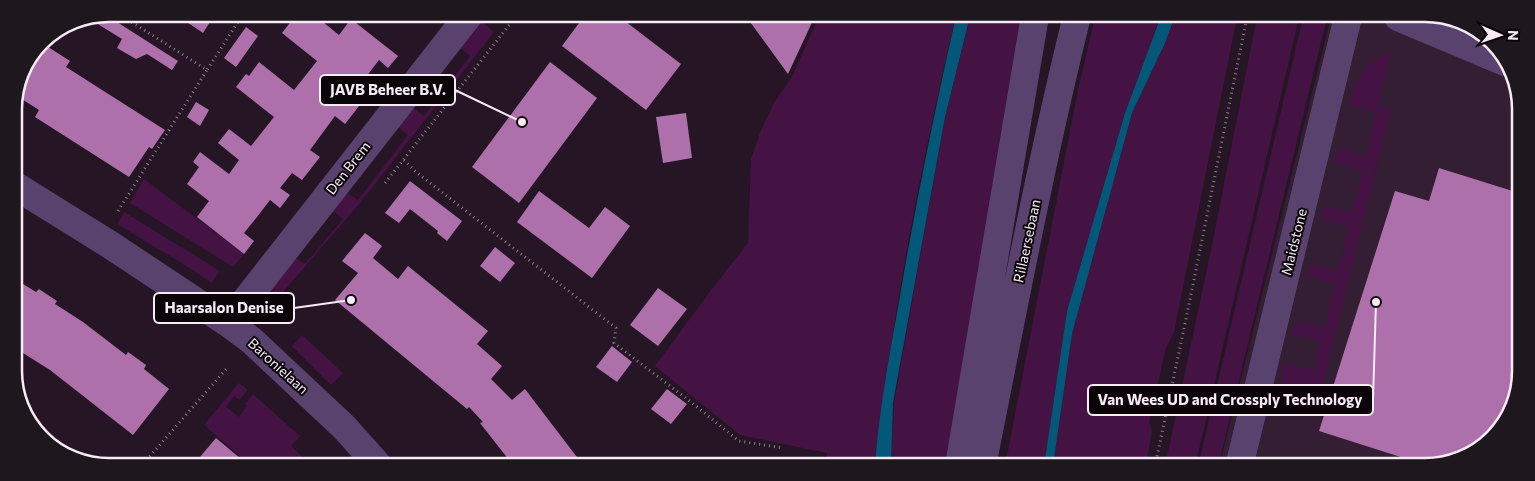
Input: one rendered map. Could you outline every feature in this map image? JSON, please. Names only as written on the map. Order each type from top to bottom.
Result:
[{"type":"street","name":"Den Brem","points":[[228,323],[464,22]]},
{"type":"street","name":"Rillaersebaan","points":[[961,458],[1034,22]]},
{"type":"street","name":"Rillaersebaan","points":[[984,458],[1029,228],[1076,22]]},
{"type":"street","name":"Maidstone","points":[[1241,458],[1347,22]]},
{"type":"street","points":[[1410,22],[1495,58]]},
{"type":"street","name":"Baronielaan","points":[[23,190],[101,239],[251,340],[337,421],[371,458]]},
{"type":"path","points":[[132,22],[207,70]]},
{"type":"path","points":[[101,239],[238,22]]},
{"type":"path","points":[[1157,458],[1246,22]]},
{"type":"path","points":[[404,160],[416,172],[616,328],[614,343],[739,441],[783,448]]},
{"type":"shaded area","points":[[480,22],[494,32],[360,203],[277,299],[269,293],[296,258],[305,264],[343,219],[333,211],[347,193],[358,200],[408,135],[398,127],[413,108],[424,116],[470,56],[460,48]]},
{"type":"shaded area","points":[[816,22],[955,22],[919,183],[890,352],[876,458],[826,458],[827,453],[740,435],[655,366],[748,243],[751,159],[761,130],[775,101],[791,79]]},
{"type":"shaded area","points":[[969,22],[1024,22],[949,458],[891,458],[894,403],[945,117]]},
{"type":"shaded area","points":[[1094,22],[1159,22],[1125,113],[1067,311],[1045,458],[1007,458],[1077,95]]},
{"type":"shaded area","points":[[1173,22],[1236,22],[1174,332],[1166,348],[1149,422],[1152,430],[1147,458],[1054,458],[1072,334],[1132,113]]},
{"type":"shaded area","points":[[1256,22],[1298,22],[1197,458],[1167,458],[1211,250]]},
{"type":"shaded area","points":[[1302,22],[1326,22],[1220,458],[1200,458]]},
{"type":"shaded area","points":[[1330,22],[1425,22],[1448,25],[1459,29],[1475,39],[1475,60],[1498,61],[1504,71],[1511,93],[1512,383],[1510,394],[1501,415],[1483,437],[1459,452],[1448,456],[1431,458],[1221,458]]},
{"type":"shaded area","points":[[1391,52],[1378,106],[1391,109],[1316,412],[1294,405],[1281,382],[1285,363],[1314,370],[1320,341],[1292,334],[1296,321],[1324,327],[1335,284],[1307,277],[1310,263],[1338,270],[1349,227],[1321,220],[1324,206],[1352,212],[1363,170],[1335,163],[1338,149],[1366,156],[1376,112],[1348,105],[1354,88],[1363,72],[1375,60]]},
{"type":"shaded area","points":[[144,179],[244,254],[233,267],[130,203]]},
{"type":"shaded area","points":[[124,212],[220,271],[212,283],[117,224]]},
{"type":"shaded area","points":[[302,335],[343,373],[331,385],[292,346]]},
{"type":"shaded area","points":[[239,383],[248,390],[239,400],[234,396],[226,407],[239,417],[247,406],[245,404],[253,394],[300,436],[291,446],[304,458],[242,458],[204,425]]},
{"type":"water","points":[[955,22],[969,22],[945,117],[893,403],[891,458],[876,458],[885,381],[906,261]]},
{"type":"water","points":[[1159,22],[1173,22],[1132,113],[1072,334],[1054,458],[1045,458],[1067,311],[1125,113]]},
{"type":"building","points":[[117,22],[178,61],[172,70],[147,54],[136,59],[117,48],[122,39],[97,24]]},
{"type":"building","points":[[187,22],[210,22],[203,33]]},
{"type":"building","points":[[290,22],[323,22],[339,35],[349,22],[355,22],[398,56],[388,68],[379,60],[353,94],[363,101],[345,124],[335,116],[310,150],[320,157],[302,180],[292,173],[280,188],[290,195],[280,208],[270,200],[244,233],[254,241],[244,254],[197,217],[209,201],[187,184],[199,167],[193,162],[200,152],[229,174],[239,160],[218,143],[229,129],[251,146],[274,117],[236,87],[246,74],[249,76],[259,62],[294,90],[317,61],[282,33]]},
{"type":"building","points":[[580,22],[626,22],[681,64],[646,110],[562,46]]},
{"type":"building","points":[[750,22],[812,22],[788,74]]},
{"type":"building","points":[[246,27],[258,36],[236,67],[224,58]]},
{"type":"building","points":[[49,48],[70,61],[66,67],[165,130],[152,149],[149,147],[129,177],[35,117],[39,110],[23,100],[25,87],[31,71]]},
{"type":"building","points":[[550,62],[597,98],[519,203],[472,167]]},
{"type":"building","points":[[196,102],[209,110],[200,126],[187,117]]},
{"type":"building","points":[[686,113],[692,158],[663,163],[656,117]]},
{"type":"building","points":[[1439,168],[1512,191],[1512,383],[1510,394],[1501,415],[1483,437],[1474,444],[1448,456],[1404,458],[1319,431],[1395,191],[1429,201]]},
{"type":"building","points":[[410,181],[462,221],[447,241],[437,233],[438,231],[410,209],[399,223],[385,213]]},
{"type":"building","points":[[539,191],[589,228],[605,207],[630,226],[592,278],[517,222]]},
{"type":"building","points":[[365,233],[382,246],[373,258],[398,279],[408,266],[488,331],[477,344],[502,366],[491,379],[512,400],[525,389],[578,458],[508,458],[480,423],[483,422],[469,407],[467,409],[335,300],[358,273],[342,261]]},
{"type":"building","points":[[495,247],[515,263],[500,282],[480,266]]},
{"type":"building","points":[[22,284],[36,292],[39,289],[57,301],[55,304],[83,322],[126,355],[128,352],[146,365],[144,369],[169,389],[133,435],[50,370],[22,352]]},
{"type":"building","points":[[658,288],[687,309],[658,346],[630,325]]},
{"type":"building","points":[[612,346],[632,362],[617,382],[596,367]]},
{"type":"building","points":[[667,389],[687,404],[671,424],[651,409]]},
{"type":"building","points":[[216,438],[240,458],[199,458]]},
{"type":"place","name":"JAVB Beheer B.V.","points":[[522,122]]},
{"type":"place","name":"Haarsalon Denise","points":[[351,300]]},
{"type":"place","name":"Van Wees UD and Crossply Technology","points":[[1376,302]]}]
